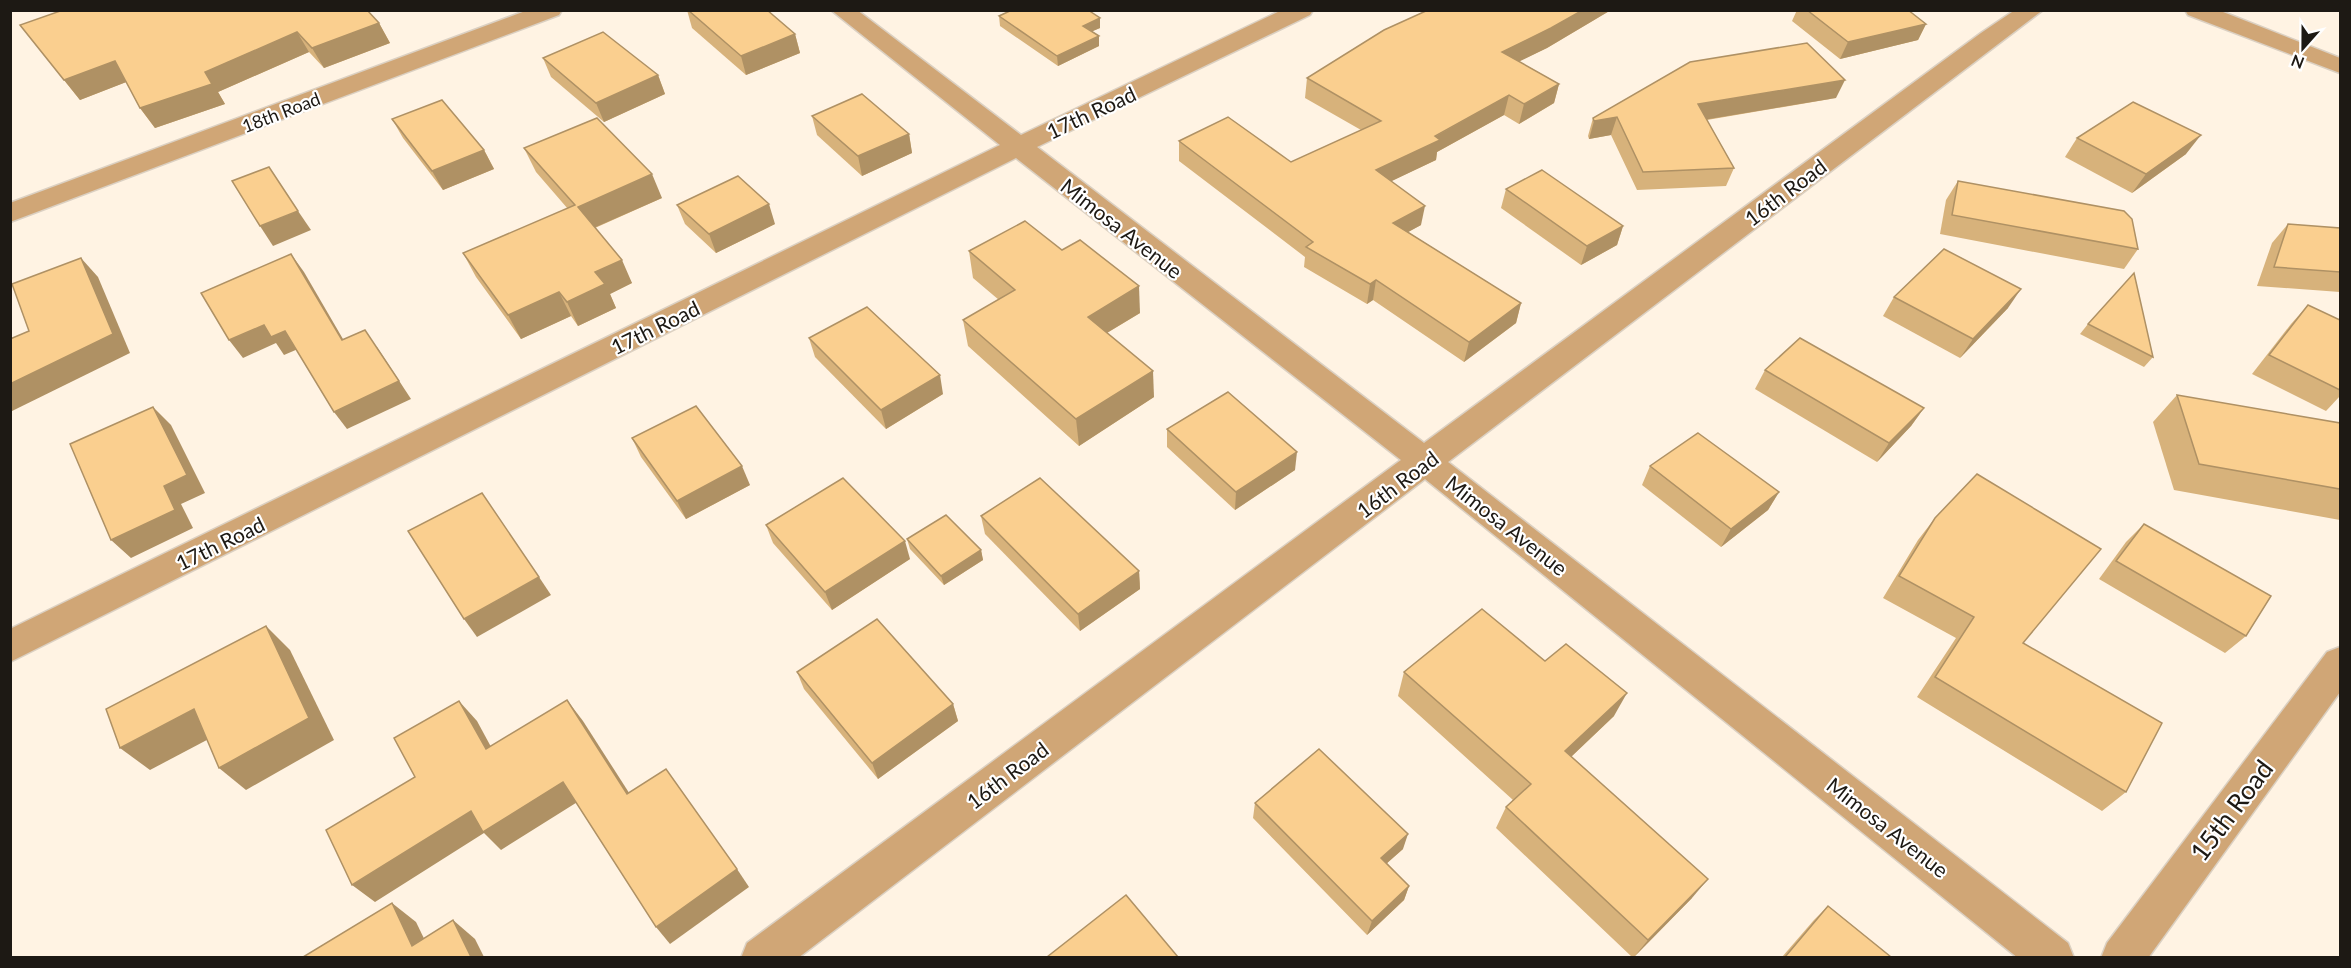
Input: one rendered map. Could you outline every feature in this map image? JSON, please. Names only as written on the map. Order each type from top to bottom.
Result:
[{"type":"street","name":"18th Road","points":[[10,213],[551,10]]},
{"type":"street","name":"Mimosa Avenue","points":[[842,10],[1426,462],[2053,957]]},
{"type":"street","name":"17th Road","points":[[10,647],[1017,147],[1302,10]]},
{"type":"street","name":"16th Road","points":[[762,957],[1980,46],[2032,10]]},
{"type":"street","points":[[2196,10],[2340,66]]},
{"type":"street","name":"15th Road","points":[[2122,957],[2340,663]]},
{"type":"building","points":[[63,10],[367,10],[379,23],[312,48],[297,32],[205,72],[212,84],[140,108],[115,61],[64,80],[20,25]]},
{"type":"building","points":[[688,10],[767,10],[795,34],[741,56]]},
{"type":"building","points":[[1012,10],[1088,10],[1100,18],[1083,26],[1099,36],[1057,56],[999,16]]},
{"type":"building","points":[[1428,10],[1583,10],[1502,52],[1559,84],[1524,104],[1509,95],[1435,136],[1440,140],[1376,170],[1425,206],[1393,223],[1521,303],[1469,342],[1376,280],[1370,284],[1306,247],[1313,242],[1179,141],[1228,117],[1291,162],[1381,121],[1307,78],[1384,30]]},
{"type":"building","points":[[1807,10],[1908,10],[1926,24],[1848,42]]},
{"type":"building","points":[[603,32],[658,75],[596,103],[543,58]]},
{"type":"building","points":[[1807,43],[1845,80],[1698,104],[1734,168],[1643,172],[1617,117],[1594,121],[1593,118],[1690,62]]},
{"type":"building","points":[[862,94],[909,134],[858,156],[812,116]]},
{"type":"building","points":[[442,100],[484,150],[432,171],[392,119]]},
{"type":"building","points":[[2133,102],[2201,135],[2146,174],[2077,138]]},
{"type":"building","points":[[597,118],[652,174],[578,207],[622,260],[595,272],[605,284],[567,302],[559,292],[508,315],[463,253],[575,205],[524,148]]},
{"type":"building","points":[[269,167],[298,211],[260,226],[232,181]]},
{"type":"building","points":[[1542,170],[1623,226],[1587,246],[1506,189]]},
{"type":"building","points":[[738,176],[769,204],[709,234],[677,205]]},
{"type":"building","points":[[1958,181],[2124,211],[2132,219],[2138,249],[1952,215]]},
{"type":"building","points":[[1025,221],[1062,250],[1080,240],[1139,286],[1088,317],[1153,371],[1076,419],[963,320],[1015,290],[969,251]]},
{"type":"building","points":[[2288,224],[2340,228],[2340,272],[2274,267]]},
{"type":"building","points":[[1944,249],[2021,289],[1973,339],[1894,297]]},
{"type":"building","points":[[291,254],[342,340],[365,330],[399,381],[334,412],[285,331],[271,337],[264,325],[229,340],[201,293]]},
{"type":"building","points":[[81,258],[113,334],[10,384],[10,339],[29,331],[12,284]]},
{"type":"building","points":[[2134,273],[2153,357],[2088,324]]},
{"type":"building","points":[[2308,305],[2340,320],[2340,390],[2269,355]]},
{"type":"building","points":[[867,307],[940,375],[881,410],[809,338]]},
{"type":"building","points":[[1800,338],[1924,408],[1889,443],[1765,370]]},
{"type":"building","points":[[1228,392],[1297,452],[1236,492],[1167,429]]},
{"type":"building","points":[[2177,395],[2340,423],[2340,489],[2199,464]]},
{"type":"building","points":[[696,406],[742,466],[677,501],[632,438]]},
{"type":"building","points":[[153,407],[187,475],[164,486],[175,510],[111,540],[70,444]]},
{"type":"building","points":[[1698,433],[1779,492],[1731,529],[1650,466]]},
{"type":"building","points":[[1977,474],[2101,549],[2023,643],[2162,723],[2126,792],[1935,677],[1974,617],[1899,576],[1935,518]]},
{"type":"building","points":[[843,478],[905,541],[825,592],[766,525]]},
{"type":"building","points":[[1040,478],[1139,571],[1078,614],[981,516]]},
{"type":"building","points":[[482,493],[539,577],[464,619],[408,531]]},
{"type":"building","points":[[946,515],[981,550],[941,576],[907,539]]},
{"type":"building","points":[[2144,524],[2271,596],[2246,636],[2116,561]]},
{"type":"building","points":[[1482,609],[1545,661],[1566,644],[1627,693],[1565,751],[1708,879],[1648,940],[1506,807],[1531,784],[1404,672]]},
{"type":"building","points":[[877,619],[953,704],[872,763],[797,672]]},
{"type":"building","points":[[266,626],[309,718],[219,768],[194,709],[120,748],[106,709]]},
{"type":"building","points":[[567,700],[627,794],[666,769],[737,869],[656,927],[563,782],[483,832],[471,811],[352,885],[326,830],[415,777],[394,738],[459,701],[486,749]]},
{"type":"building","points":[[1319,749],[1408,834],[1381,858],[1409,886],[1372,921],[1255,803]]},
{"type":"building","points":[[1126,895],[1178,957],[1047,957]]},
{"type":"building","points":[[392,903],[412,946],[453,920],[471,957],[303,957]]},
{"type":"building","points":[[1828,906],[1891,957],[1785,957]]}]
